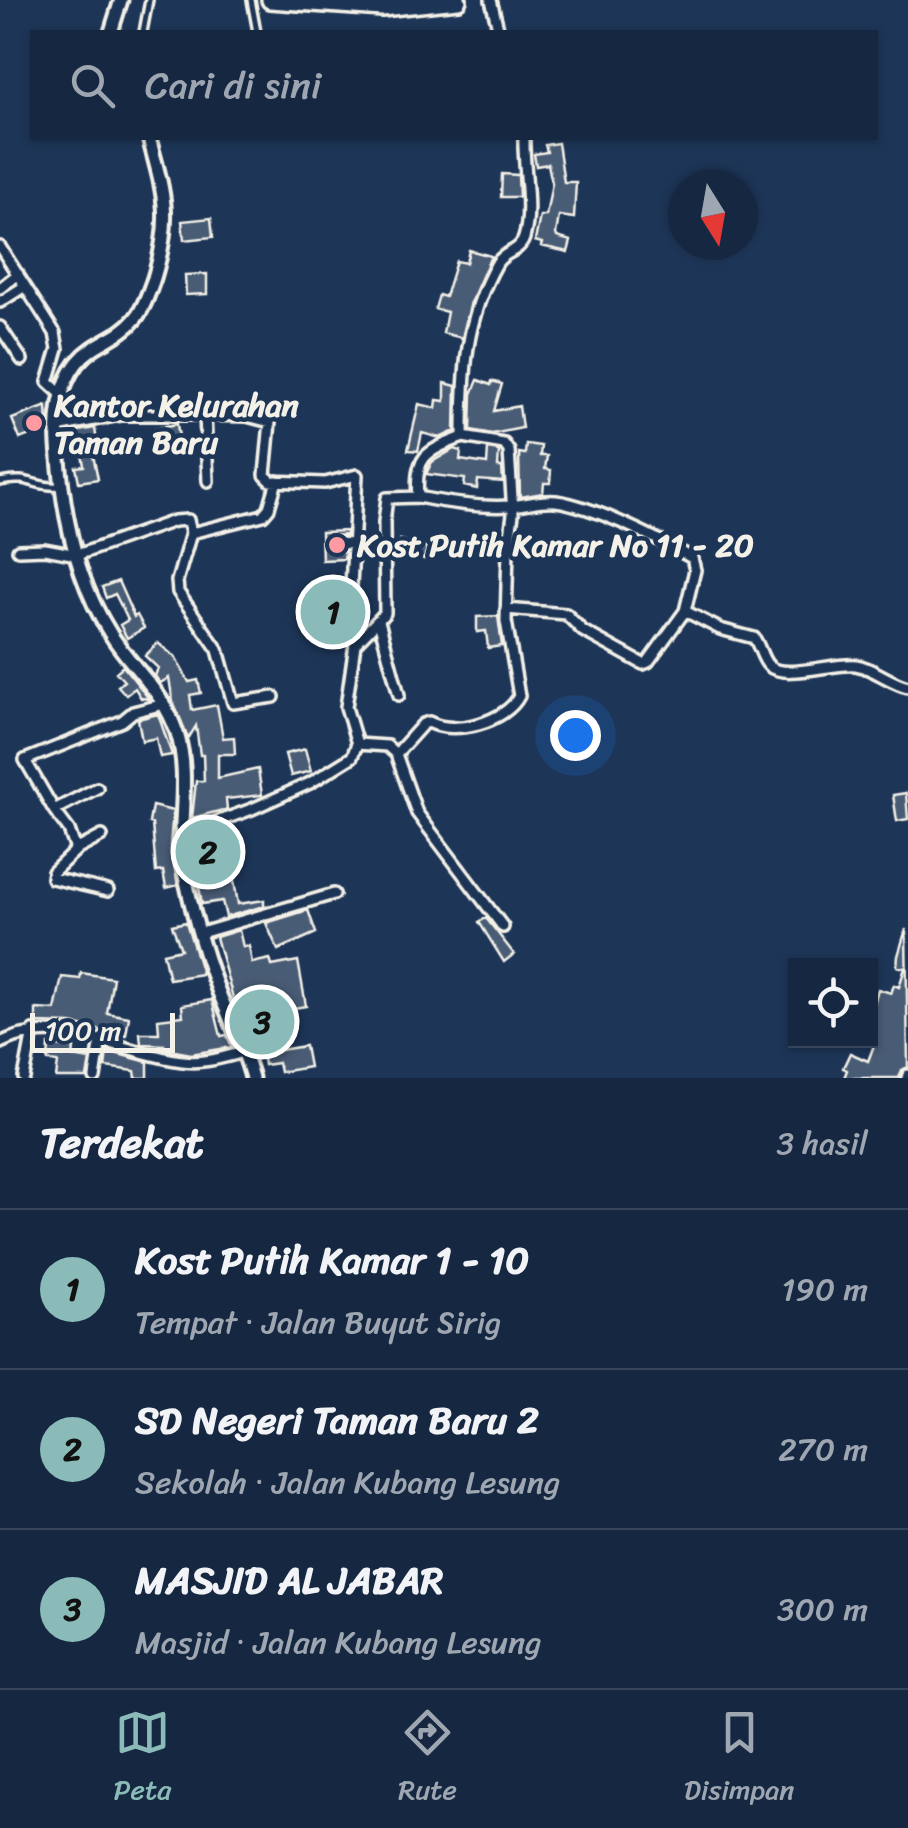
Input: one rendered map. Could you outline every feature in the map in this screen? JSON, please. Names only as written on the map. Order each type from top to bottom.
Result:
[{"type":"highway","points":[[270,0],[382,8],[458,0]]},
{"type":"street","points":[[112,30],[120,0]]},
{"type":"street","points":[[490,0],[498,30]]},
{"type":"street","points":[[150,140],[166,200],[165,240],[148,294],[135,319],[83,357],[60,393],[57,428],[62,486],[77,556],[91,596],[112,637],[164,704],[179,742],[184,772],[180,828],[185,874],[218,990],[252,1078]]},
{"type":"street","points":[[463,436],[466,345],[499,260],[518,250],[526,232],[524,140]]},
{"type":"street","points":[[0,246],[56,332],[58,349],[48,382],[60,393]]},
{"type":"street","points":[[0,288],[18,274]]},
{"type":"street","points":[[0,302],[25,286]]},
{"type":"street","points":[[0,327],[22,360]]},
{"type":"street","points":[[57,428],[121,415],[248,416],[270,422],[265,475],[276,481],[325,483],[357,476],[350,605],[355,644],[346,707],[357,744],[352,757],[292,792],[222,821],[180,828]]},
{"type":"street","points":[[205,415],[208,482]]},
{"type":"street","points":[[396,754],[423,724],[429,722],[454,730],[492,718],[517,702],[520,690],[506,609],[512,506],[507,447],[463,436],[430,449],[421,460],[418,496]]},
{"type":"street","points":[[191,533],[263,515],[269,508],[276,481]]},
{"type":"street","points":[[355,644],[385,613],[387,498],[418,496],[456,504],[512,506],[536,500],[560,502],[608,518],[692,558],[695,570],[684,612],[643,664],[583,631],[566,614],[506,609]]},
{"type":"street","points":[[18,550],[45,549],[77,556],[182,519],[192,523],[177,581],[178,592],[218,650],[233,702],[274,697]]},
{"type":"street","points":[[336,542],[354,544]]},
{"type":"street","points":[[684,612],[720,629],[754,638],[772,669],[789,671],[853,664],[908,687]]},
{"type":"street","points":[[379,621],[398,695]]},
{"type":"street","points":[[76,850],[68,830],[26,766],[26,759],[109,727],[133,712],[164,704]]},
{"type":"street","points":[[357,744],[387,746],[396,754],[418,814],[502,926]]},
{"type":"street","points":[[54,810],[98,788]]},
{"type":"street","points":[[102,836],[76,850],[53,872],[52,878],[108,891]]},
{"type":"street","points":[[201,933],[334,894]]},
{"type":"street","points":[[0,1043],[33,1031],[101,1039],[192,1062],[244,1052]]},
{"type":"street","points":[[24,1078],[33,1031]]},
{"type":"street","points":[[95,1078],[101,1039]]},
{"type":"lane","points":[[142,30],[149,0]]},
{"type":"lane","points":[[251,0],[256,30]]},
{"type":"lane","points":[[0,482],[20,477],[43,488],[62,486]]},
{"type":"building","points":[[558,143],[564,182],[576,182],[574,218],[559,216],[556,234],[571,241],[568,252],[535,241],[540,216],[546,216],[552,183],[548,164],[536,166],[534,154],[547,152],[545,145]]},
{"type":"building","points":[[502,174],[518,175],[519,197],[501,197]]},
{"type":"building","points":[[211,218],[213,237],[184,240],[182,221]]},
{"type":"building","points":[[469,250],[491,256],[471,302],[462,338],[443,333],[447,312],[435,309],[439,295],[445,297],[456,261],[466,263]]},
{"type":"building","points":[[207,274],[207,294],[186,295],[185,275]]},
{"type":"building","points":[[478,380],[502,384],[494,411],[519,406],[522,428],[492,434],[471,430],[472,394]]},
{"type":"building","points":[[445,383],[456,386],[455,431],[440,438],[422,433],[418,451],[408,450],[419,404],[436,408],[437,400],[445,401]]},
{"type":"building","name":"Kantor Kelurahan Taman Baru","points":[[47,406],[48,428],[20,439],[12,419]]},
{"type":"building","points":[[177,424],[180,444],[158,447],[155,428]]},
{"type":"building","points":[[95,428],[98,449],[92,450],[98,479],[79,482],[76,467],[84,466],[81,448],[72,449],[70,437]]},
{"type":"building","points":[[526,444],[541,446],[540,456],[547,456],[545,469],[551,470],[550,483],[544,483],[543,493],[520,497],[519,453],[525,454]]},
{"type":"building","points":[[454,449],[461,451],[460,460],[487,464],[488,449],[499,451],[498,467],[502,467],[503,482],[478,480],[477,489],[464,486],[465,479],[426,474],[432,462]]},
{"type":"building","points":[[346,531],[346,535],[332,536],[328,544],[332,550],[345,552],[344,559],[322,560],[321,532]]},
{"type":"building","points":[[400,540],[427,548],[424,559],[397,552]]},
{"type":"building","points":[[118,581],[134,617],[137,615],[144,628],[127,638],[120,625],[128,620],[115,594],[106,598],[102,587]]},
{"type":"building","points":[[498,616],[502,646],[488,648],[486,631],[477,632],[477,617]]},
{"type":"building","points":[[158,643],[175,657],[189,682],[198,680],[201,693],[190,695],[192,710],[217,705],[223,738],[234,737],[235,754],[218,754],[218,778],[258,769],[262,795],[226,799],[227,809],[192,818],[196,781],[204,781],[203,755],[196,726],[188,739],[173,702],[169,678],[160,683],[155,676],[158,668],[145,656]]},
{"type":"building","points":[[123,666],[149,699],[141,698],[135,688],[126,695],[118,686],[124,681],[116,672]]},
{"type":"building","points":[[158,714],[172,755],[160,757],[156,738],[142,741],[138,719]]},
{"type":"building","points":[[305,749],[311,771],[291,776],[285,754]]},
{"type":"building","points":[[906,793],[908,819],[897,821],[893,795]]},
{"type":"building","points":[[152,806],[173,811],[170,846],[178,885],[166,888],[163,871],[156,872],[149,823]]},
{"type":"building","points":[[214,832],[219,878],[233,875],[238,904],[264,900],[264,906],[226,917],[222,901],[202,904],[198,881],[204,880],[199,834]]},
{"type":"building","points":[[308,910],[316,933],[278,950],[266,923]]},
{"type":"building","points":[[486,918],[514,954],[504,962],[479,922]]},
{"type":"building","points":[[186,922],[202,974],[169,979],[163,953],[181,949],[172,925]]},
{"type":"building","points":[[906,929],[908,1067],[899,1078],[844,1078],[847,1070],[843,1068],[850,1053],[868,1061],[873,1048],[878,1048],[878,989],[891,993],[894,985],[899,987],[905,968],[897,966]]},
{"type":"building","points":[[239,930],[243,947],[249,946],[252,963],[270,959],[272,966],[298,961],[306,1006],[282,1010],[280,997],[235,1005],[216,937]]},
{"type":"building","points":[[81,973],[113,978],[107,1013],[129,1017],[126,1035],[71,1024],[36,1023],[36,1009],[55,1010],[62,977],[80,979]]},
{"type":"building","points":[[212,1000],[221,1036],[227,1035],[232,1047],[191,1054],[164,1049],[164,1045],[141,1044],[140,1033],[159,1033],[158,1019],[183,1016],[182,1005]]},
{"type":"building","points":[[252,1008],[279,1016],[272,1037],[246,1029]]},
{"type":"building","points":[[49,1045],[74,1048],[73,1057],[90,1060],[87,1078],[56,1078],[58,1062],[48,1061]]},
{"type":"building","points":[[305,1046],[309,1067],[280,1072],[278,1063],[264,1065],[262,1053]]},
{"type":"building","points":[[107,1051],[148,1062],[148,1078],[136,1078],[135,1071],[105,1067]]},
{"type":"place","name":"Kantor Kelurahan Taman Baru","points":[[34,423]]},
{"type":"place","name":"Kost Putih Kamar No 11 - 20","points":[[337,545]]},
{"type":"place","name":"Kost Putih Kamar 1 - 10","points":[[333,612]]},
{"type":"place","name":"SD Negeri Taman Baru 2","points":[[208,852]]},
{"type":"place","name":"MASJID AL JABAR","points":[[262,1022]]}]
